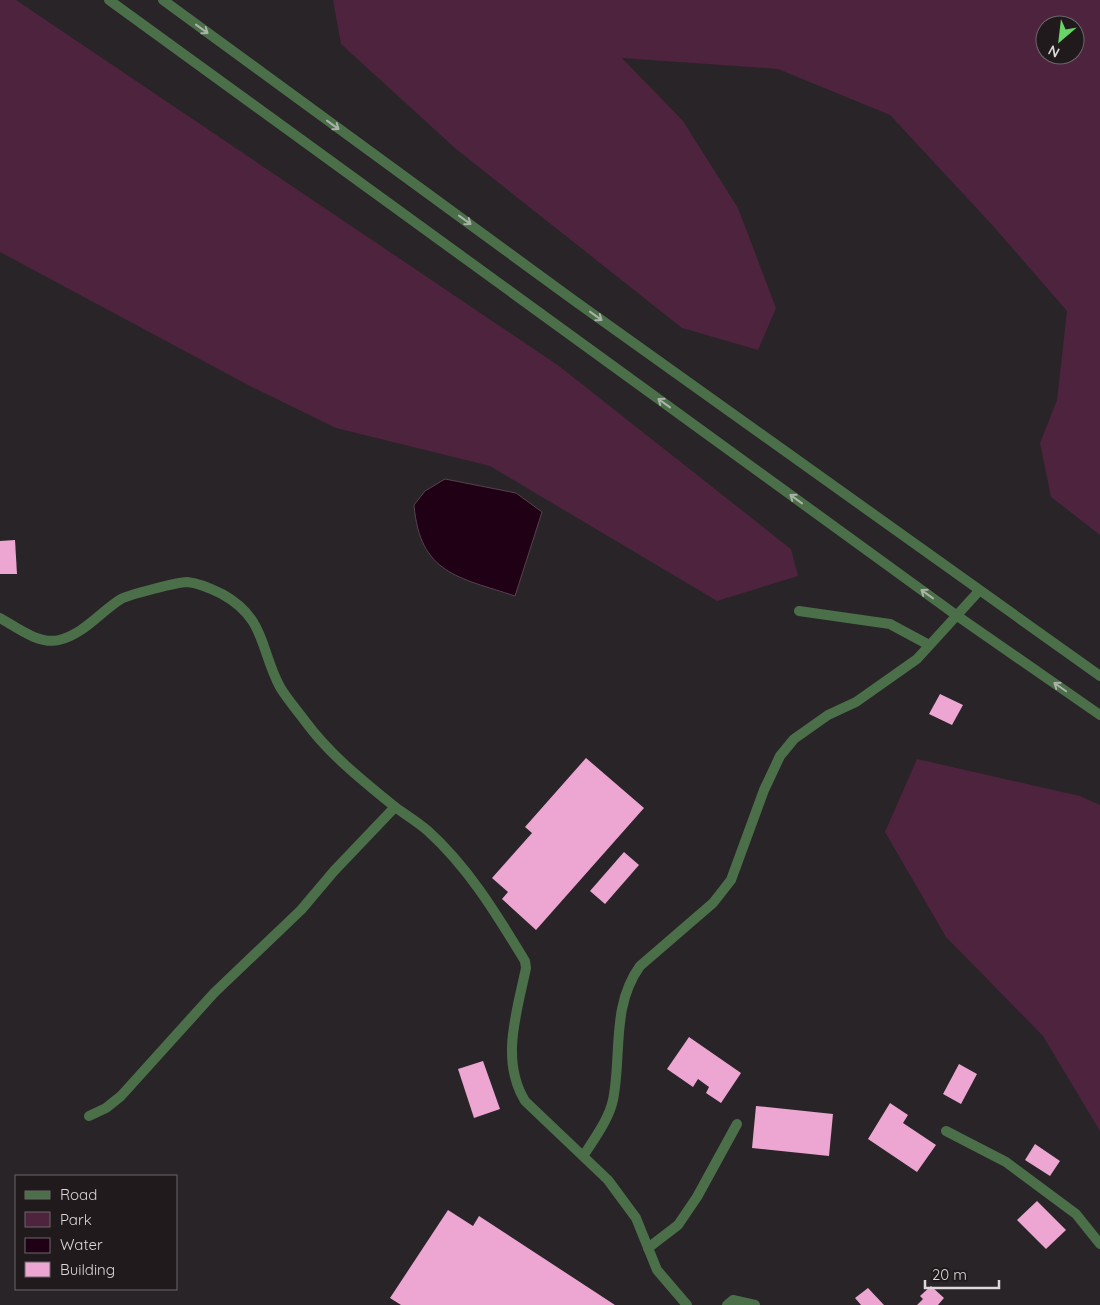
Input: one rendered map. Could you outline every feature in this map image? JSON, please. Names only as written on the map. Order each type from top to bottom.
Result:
[{"type":"street","points":[[109,0],[956,615],[1100,715]]},
{"type":"street","points":[[163,0],[588,311],[1100,676]]},
{"type":"street","points":[[0,618],[20,631],[41,639],[58,641],[85,628],[122,598],[186,582],[208,587],[235,601],[249,615],[263,639],[280,687],[313,732],[338,758],[396,807],[427,830],[452,854],[490,904],[525,961],[526,968],[513,1027],[513,1070],[516,1086],[525,1101],[584,1155],[608,1180],[636,1218],[657,1270],[688,1305]]},
{"type":"street","points":[[584,1155],[613,1103],[617,1037],[631,978],[650,957],[713,903],[730,880],[751,820],[780,756],[794,739],[828,716],[856,702],[917,659],[979,591]]},
{"type":"street","points":[[799,611],[890,624],[928,645]]},
{"type":"street","points":[[89,1116],[106,1108],[121,1096],[214,993],[301,910],[334,872],[396,807]]},
{"type":"street","points":[[648,1248],[678,1225],[697,1197],[738,1124]]},
{"type":"street","points":[[946,1131],[1006,1162],[1076,1214],[1100,1244]]},
{"type":"street","points":[[727,1305],[733,1300],[755,1305]]},
{"type":"green space","points":[[0,0],[16,0],[559,366],[791,549],[798,576],[717,601],[490,466],[336,428],[248,385],[0,252]]},
{"type":"green space","points":[[333,0],[1100,0],[1100,535],[1051,497],[1040,443],[1057,400],[1067,311],[994,227],[890,115],[778,69],[622,58],[683,121],[738,208],[776,308],[758,350],[682,328],[456,149],[341,44]]},
{"type":"green space","points":[[917,759],[1080,796],[1100,805],[1100,1131],[1043,1036],[946,937],[885,832]]},
{"type":"water","points":[[445,479],[516,493],[542,512],[515,596],[460,577],[445,569],[424,546],[418,528],[414,505],[425,491]]},
{"type":"building","points":[[15,540],[17,574],[0,574],[0,541]]},
{"type":"building","points":[[940,694],[963,705],[952,725],[929,714]]},
{"type":"building","points":[[586,758],[644,808],[536,930],[502,899],[508,892],[492,878],[532,833],[525,827]]},
{"type":"building","points":[[624,852],[639,865],[605,904],[590,891]]},
{"type":"building","points":[[689,1037],[741,1073],[721,1103],[706,1093],[709,1087],[698,1079],[693,1087],[667,1069]]},
{"type":"building","points":[[483,1061],[500,1109],[474,1118],[458,1069]]},
{"type":"building","points":[[959,1064],[977,1074],[961,1104],[943,1094]]},
{"type":"building","points":[[890,1103],[908,1115],[903,1123],[936,1145],[917,1172],[868,1139]]},
{"type":"building","points":[[756,1106],[833,1114],[829,1156],[752,1148]]},
{"type":"building","points":[[1035,1144],[1060,1161],[1050,1176],[1025,1160]]},
{"type":"building","points":[[1037,1201],[1066,1230],[1046,1249],[1017,1220]]},
{"type":"building","points":[[448,1210],[473,1226],[479,1216],[615,1305],[401,1305],[390,1298]]},
{"type":"building","points":[[931,1286],[944,1298],[938,1305],[917,1305],[923,1299],[920,1296]]},
{"type":"building","points":[[868,1288],[884,1305],[861,1305],[855,1298]]}]
